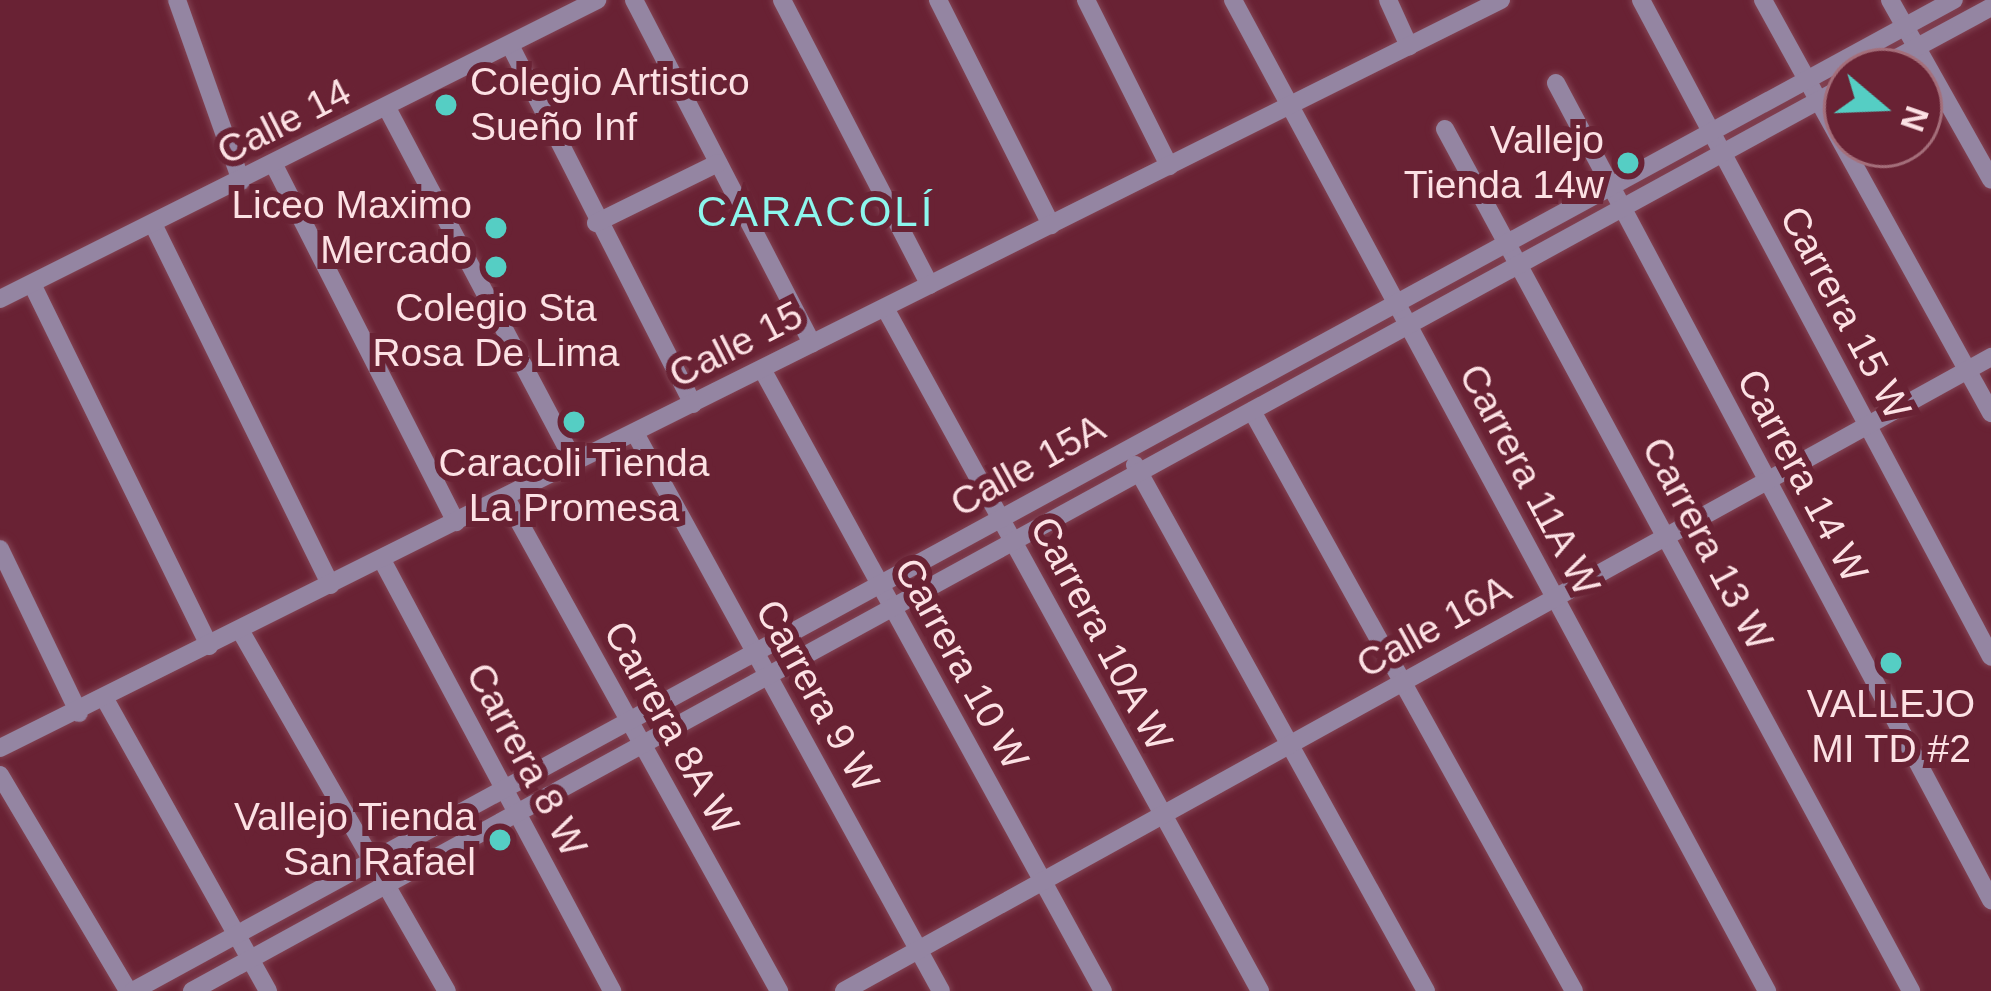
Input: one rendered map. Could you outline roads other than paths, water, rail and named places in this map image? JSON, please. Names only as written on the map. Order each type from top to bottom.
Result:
[{"type":"street","points":[[177,0],[241,181]]},
{"type":"street","name":"Calle 14","points":[[0,299],[154,226],[597,0]]},
{"type":"street","points":[[634,0],[812,344]]},
{"type":"street","points":[[782,0],[930,285]]},
{"type":"street","points":[[938,0],[1052,225]]},
{"type":"street","points":[[1086,0],[1169,166]]},
{"type":"street","name":"Carrera 11A W","points":[[1233,0],[1767,991]]},
{"type":"street","points":[[1388,0],[1409,46]]},
{"type":"street","name":"Calle 15","points":[[0,748],[106,701],[1501,0]]},
{"type":"street","name":"Carrera 15 W","points":[[1641,0],[1991,657]]},
{"type":"street","points":[[1763,0],[1991,413]]},
{"type":"street","points":[[1890,0],[1991,179]]},
{"type":"street","name":"Calle 15A","points":[[130,991],[1954,0]]},
{"type":"street","points":[[1916,47],[1991,7]]},
{"type":"street","points":[[510,45],[596,223],[693,404]]},
{"type":"street","name":"Carrera 14 W","points":[[1556,83],[1991,900]]},
{"type":"street","name":"Calle 15A","points":[[192,991],[1823,99]]},
{"type":"street","points":[[387,107],[575,463]]},
{"type":"street","name":"Carrera 13 W","points":[[1444,129],[1911,991]]},
{"type":"street","points":[[596,223],[718,163]]},
{"type":"street","points":[[274,165],[456,522]]},
{"type":"street","points":[[154,226],[331,585]]},
{"type":"street","points":[[32,284],[209,646]]},
{"type":"street","name":"Carrera 10A W","points":[[885,308],[1260,991]]},
{"type":"street","name":"Calle 16A","points":[[844,991],[1991,357]]},
{"type":"street","name":"Carrera 10 W","points":[[762,369],[1103,991]]},
{"type":"street","points":[[1265,375],[1278,397]]},
{"type":"street","points":[[1252,411],[1574,991]]},
{"type":"street","name":"Carrera 9 W","points":[[635,433],[941,991]]},
{"type":"street","points":[[1126,450],[1426,991]]},
{"type":"street","name":"Carrera 8A W","points":[[506,498],[778,991]]},
{"type":"street","points":[[0,549],[79,713]]},
{"type":"street","name":"Carrera 8 W","points":[[382,560],[612,991]]},
{"type":"street","points":[[240,630],[446,991]]},
{"type":"street","points":[[106,701],[268,991]]},
{"type":"street","points":[[0,775],[130,991]]},
{"type":"place","name":"Colegio Artistico Sueño Inf","points":[[446,105]]},
{"type":"place","name":"Vallejo Tienda 14w","points":[[1628,163]]},
{"type":"place","name":"Liceo Maximo Mercado","points":[[496,228]]},
{"type":"place","name":"Colegio Sta Rosa De Lima","points":[[496,267]]},
{"type":"place","name":"Caracoli Tienda La Promesa","points":[[574,422]]},
{"type":"place","name":"VALLEJO MI TD #2","points":[[1891,663]]},
{"type":"place","name":"Vallejo Tienda San Rafael","points":[[500,840]]},
{"type":"district","name":"CARACOLÍ","points":[[816,212]]}]
